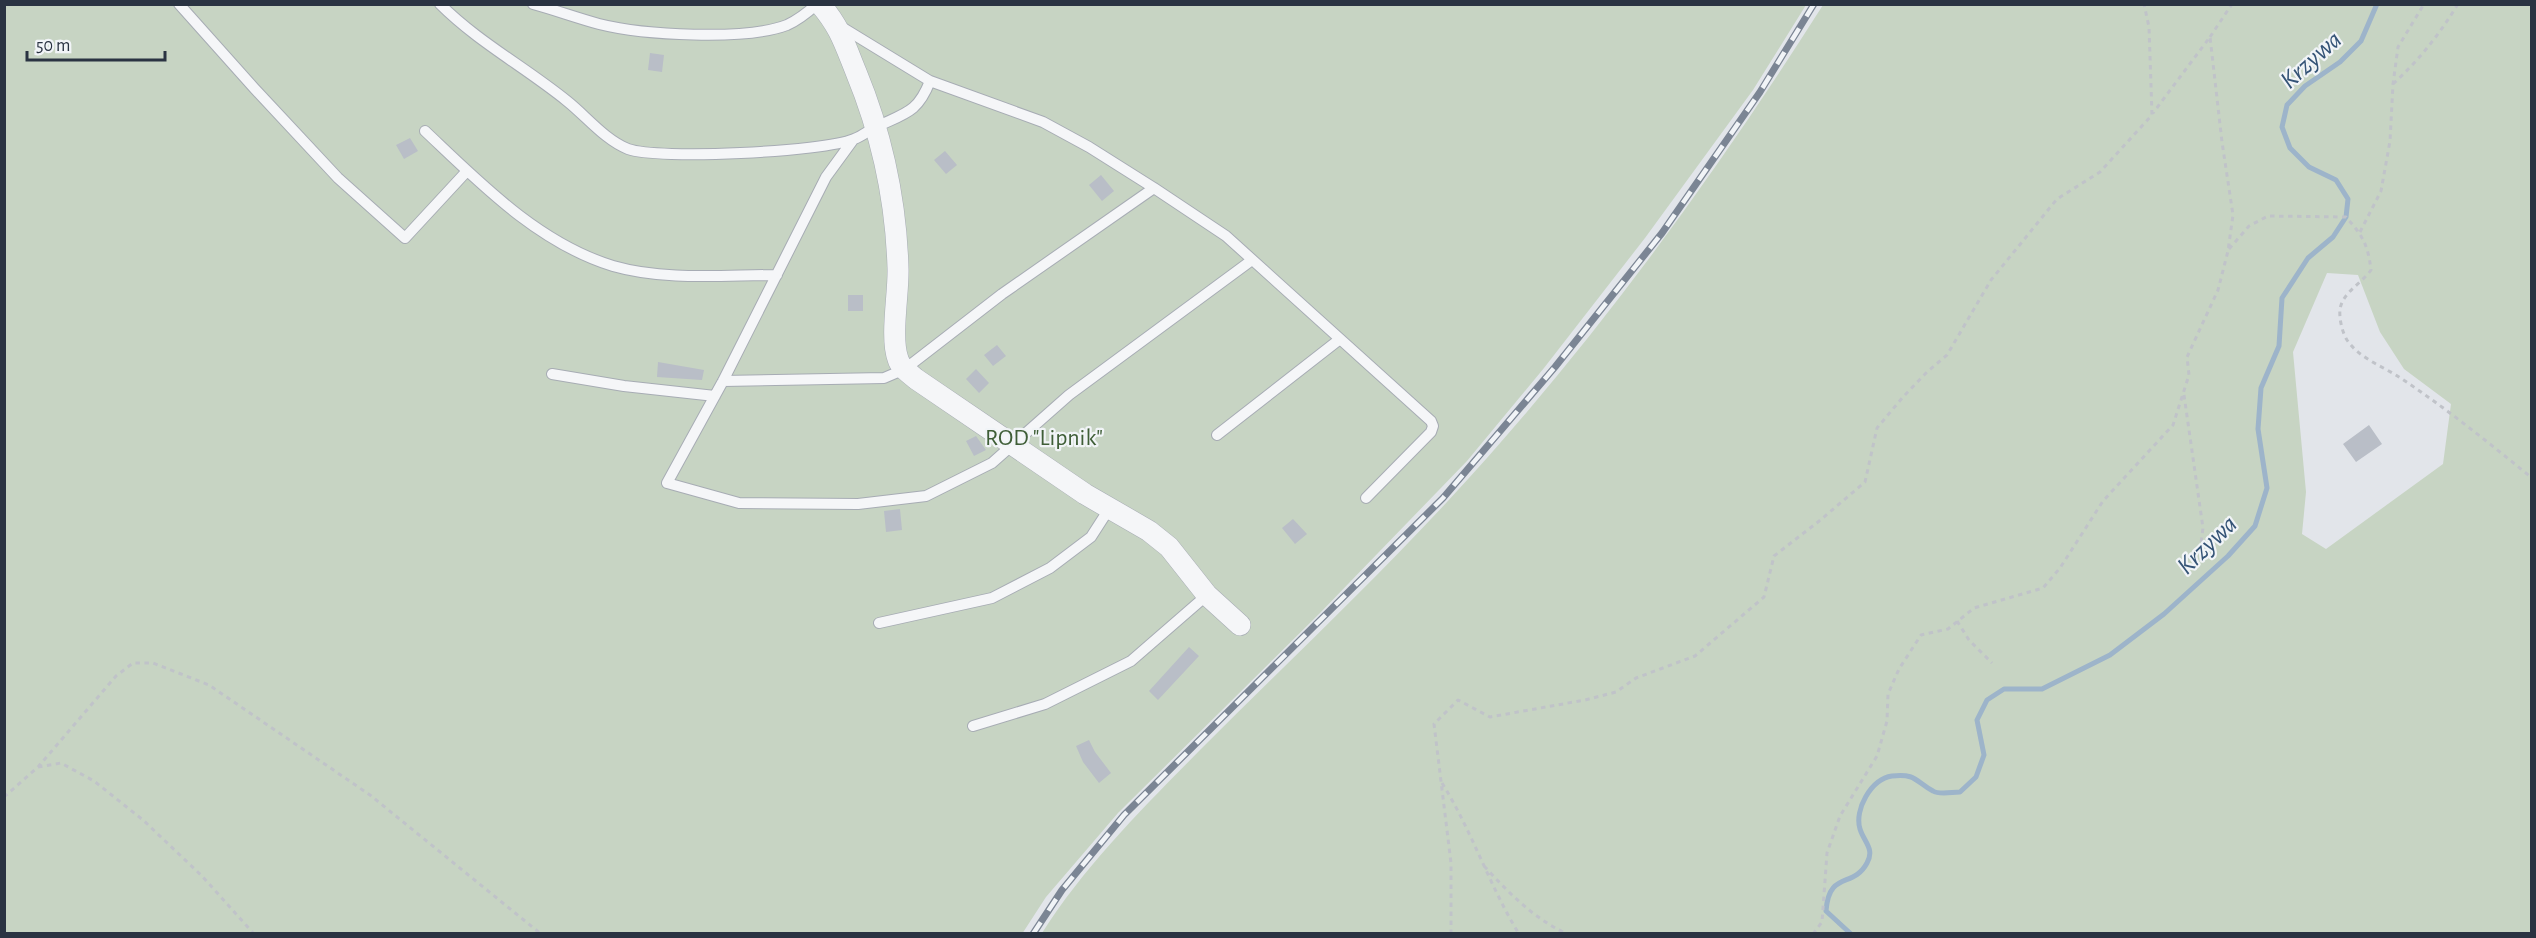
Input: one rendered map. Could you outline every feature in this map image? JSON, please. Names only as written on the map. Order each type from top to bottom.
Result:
[{"type":"street","points":[[819,4],[837,24],[876,127],[889,177],[896,224],[898,270],[895,348],[898,361],[905,369],[1014,446],[1109,509],[1149,531],[1169,547],[1207,595],[1240,625]]},
{"type":"lane","points":[[179,4],[338,178],[405,238],[467,171]]},
{"type":"lane","points":[[440,4],[483,43],[566,100],[626,148],[642,153],[679,155],[796,149],[853,140],[876,127],[902,117],[915,108],[923,98],[930,81]]},
{"type":"lane","points":[[533,4],[601,24],[661,33],[750,33],[778,28],[802,17],[819,4]]},
{"type":"lane","points":[[837,24],[930,81],[1043,122],[1089,147],[1226,236],[1431,421],[1433,426],[1431,432],[1365,498]]},
{"type":"lane","points":[[425,131],[467,171],[546,235],[612,266],[687,276],[777,275]]},
{"type":"lane","points":[[853,140],[826,177],[723,381],[667,483],[739,504],[858,504],[926,496],[992,463],[1014,446],[1069,395],[1252,260]]},
{"type":"lane","points":[[723,381],[884,378],[905,369],[1002,294],[1155,188]]},
{"type":"lane","points":[[1217,435],[1340,339]]},
{"type":"lane","points":[[552,374],[624,386],[715,396]]},
{"type":"lane","points":[[879,623],[992,598],[1050,568],[1091,537],[1109,509]]},
{"type":"lane","points":[[973,726],[1045,704],[1131,661],[1207,595]]},
{"type":"path","points":[[2144,4],[2149,27],[2152,115]]},
{"type":"path","points":[[1451,933],[1451,863],[1434,724],[1458,700],[1490,717],[1585,700],[1616,692],[1636,678],[1695,656],[1764,597],[1774,556],[1865,482],[1877,428],[1903,397],[1947,355],[1991,280],[2057,199],[2100,172],[2152,115],[2232,4]]},
{"type":"path","points":[[2360,232],[2381,191],[2390,141],[2393,84],[2398,47],[2424,4]]},
{"type":"path","points":[[2393,84],[2415,64],[2439,34],[2458,4]]},
{"type":"path","points":[[1813,933],[1822,922],[1827,853],[1840,816],[1877,756],[1887,721],[1888,694],[1899,669],[1921,634],[1948,629],[1974,608],[2043,588],[2060,568],[2103,501],[2173,426],[2189,375],[2187,357],[2218,290],[2228,251],[2233,215],[2210,37]]},
{"type":"path","points":[[2228,251],[2249,226],[2268,216],[2346,217],[2360,232],[2369,249],[2371,270],[2362,283],[2347,293],[2340,308],[2341,326],[2347,341],[2368,360],[2399,377],[2488,441],[2532,478]]},
{"type":"path","points":[[2184,393],[2204,528],[2200,551]]},
{"type":"path","points":[[1957,621],[1969,640],[1992,663]]},
{"type":"path","points":[[4,797],[38,766],[116,676],[134,663],[153,663],[209,685],[370,795],[541,933]]},
{"type":"path","points":[[38,766],[61,763],[94,781],[143,820],[185,860],[254,933]]},
{"type":"path","points":[[1441,781],[1502,905],[1519,933]]},
{"type":"path","points":[[1480,862],[1517,902],[1549,925],[1567,933]]},
{"type":"green space","name":"ROD \"Lipnik\"","points":[[4,5],[1806,5],[1753,90],[1645,238],[1544,368],[1467,461],[1320,613],[1118,813],[1046,897],[1022,934],[5,933]]},
{"type":"green space","points":[[1823,5],[2531,5],[2531,933],[1042,933],[1077,883],[1137,815],[1387,565],[1499,444],[1599,324],[1647,262],[1781,70]],"holes":[[[2327,273],[2358,275],[2380,332],[2404,369],[2451,404],[2443,464],[2326,549],[2302,534],[2306,492],[2293,352]]]},
{"type":"building","points":[[650,53],[664,55],[662,72],[648,70]]},
{"type":"building","points":[[410,138],[418,151],[404,159],[396,145]]},
{"type":"building","points":[[945,151],[957,165],[946,174],[934,160]]},
{"type":"building","points":[[1101,175],[1114,191],[1102,201],[1089,185]]},
{"type":"building","points":[[848,295],[863,295],[863,311],[848,311]]},
{"type":"building","points":[[997,345],[1006,356],[993,366],[984,355]]},
{"type":"building","points":[[658,362],[704,370],[702,380],[657,377]]},
{"type":"building","points":[[976,369],[989,383],[979,393],[966,379]]},
{"type":"building","points":[[2369,425],[2382,444],[2356,462],[2343,444]]},
{"type":"building","points":[[976,436],[986,450],[974,456],[966,441]]},
{"type":"building","points":[[900,509],[902,530],[886,532],[884,511]]},
{"type":"building","points":[[1293,519],[1307,534],[1295,544],[1282,528]]},
{"type":"building","points":[[1189,647],[1199,656],[1158,700],[1149,691]]},
{"type":"building","points":[[1089,740],[1111,773],[1099,783],[1083,762],[1076,746]]},
{"type":"waterway","name":"Krzywa","points":[[1851,934],[1826,911],[1832,890],[1861,871],[1869,858],[1869,850],[1859,821],[1862,805],[1871,789],[1884,778],[1900,775],[1911,777],[1936,792],[1960,792],[1976,777],[1984,755],[1977,720],[1987,700],[2004,689],[2042,689],[2110,655],[2164,614],[2228,556],[2255,526],[2267,488],[2258,429],[2261,388],[2279,346],[2282,298],[2308,258],[2333,237],[2346,217],[2348,199],[2336,180],[2309,167],[2290,148],[2282,127],[2287,105],[2305,86],[2340,62],[2361,41],[2377,4]]},
{"type":"railway","points":[[1033,934],[1062,890],[1124,815],[1443,498],[1555,367],[1662,233],[1760,92],[1814,4]]}]
